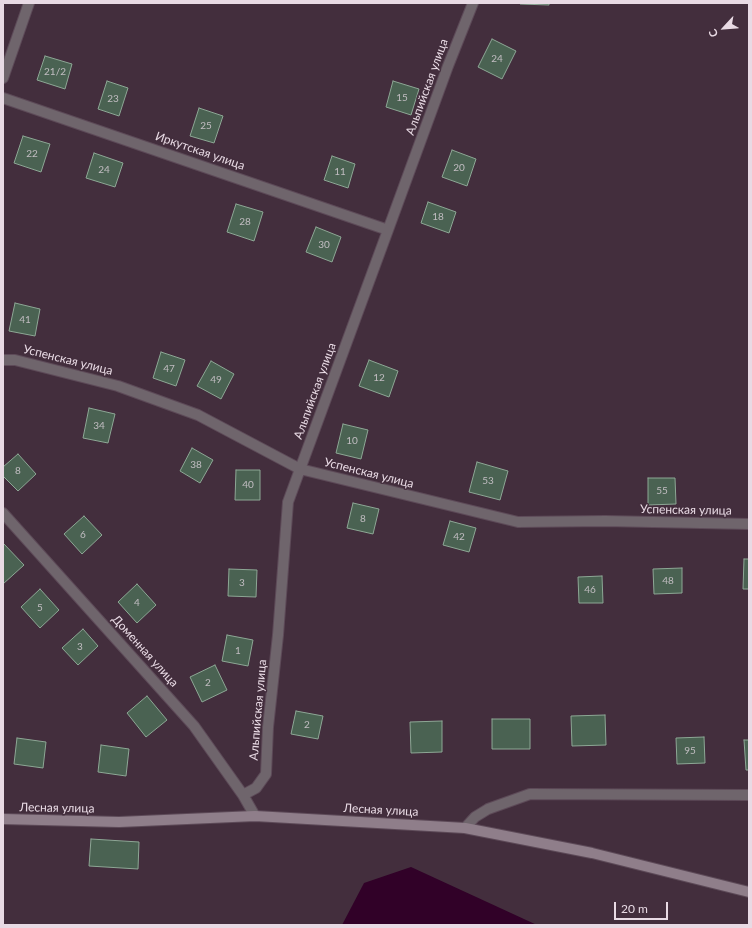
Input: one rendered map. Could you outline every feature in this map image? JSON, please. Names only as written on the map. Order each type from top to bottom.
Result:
[{"type":"main road","name":"Лесная улица","points":[[3,819],[119,822],[255,816],[465,828],[592,853],[749,892]]},
{"type":"street","points":[[3,78],[29,3]]},
{"type":"street","name":"Альпийская улица","points":[[243,795],[256,788],[266,774],[268,727],[278,635],[288,502],[448,66],[473,3]]},
{"type":"street","name":"Иркутская улица","points":[[3,98],[388,230]]},
{"type":"street","name":"Успенская улица","points":[[3,360],[15,360],[118,386],[198,415],[300,469],[518,522],[605,521],[749,524]]},
{"type":"street","name":"Доменная улица","points":[[3,513],[194,726],[243,795],[255,816]]},
{"type":"street","points":[[465,828],[474,817],[488,809],[530,794],[749,795]]},
{"type":"shaded area","points":[[411,867],[537,925],[342,925],[364,883]]},
{"type":"building","points":[[549,3],[549,5],[520,4]]},
{"type":"building","points":[[492,39],[516,51],[502,79],[478,67]]},
{"type":"building","points":[[45,56],[72,64],[65,89],[37,80]]},
{"type":"building","points":[[107,81],[128,88],[119,116],[98,109]]},
{"type":"building","points":[[393,81],[419,89],[411,115],[386,107]]},
{"type":"building","points":[[199,108],[223,116],[214,143],[190,136]]},
{"type":"building","points":[[23,136],[50,144],[41,172],[14,163]]},
{"type":"building","points":[[452,150],[476,159],[467,186],[442,177]]},
{"type":"building","points":[[94,153],[123,163],[115,187],[86,178]]},
{"type":"building","points":[[332,156],[355,164],[348,188],[324,180]]},
{"type":"building","points":[[428,202],[456,212],[449,233],[421,223]]},
{"type":"building","points":[[236,204],[263,212],[254,241],[227,232]]},
{"type":"building","points":[[316,227],[341,237],[332,262],[306,252]]},
{"type":"building","points":[[15,303],[40,309],[35,336],[9,331]]},
{"type":"building","points":[[161,352],[185,360],[176,386],[153,378]]},
{"type":"building","points":[[369,360],[398,371],[389,397],[359,386]]},
{"type":"building","points":[[211,361],[234,374],[221,399],[197,386]]},
{"type":"building","points":[[89,408],[115,414],[108,443],[83,438]]},
{"type":"building","points":[[343,424],[368,430],[361,459],[336,453]]},
{"type":"building","points":[[192,448],[213,460],[200,483],[180,471]]},
{"type":"building","points":[[18,454],[36,474],[18,491],[3,476],[3,467]]},
{"type":"building","points":[[477,462],[508,471],[500,500],[469,492]]},
{"type":"building","points":[[236,470],[260,470],[260,500],[235,500]]},
{"type":"building","points":[[648,478],[675,478],[676,504],[648,505]]},
{"type":"building","points":[[353,503],[379,509],[373,534],[347,528]]},
{"type":"building","points":[[84,516],[102,535],[82,554],[64,534]]},
{"type":"building","points":[[450,521],[476,528],[469,552],[443,545]]},
{"type":"building","points":[[3,543],[24,565],[3,584]]},
{"type":"building","points":[[744,559],[749,559],[749,589],[743,589]]},
{"type":"building","points":[[682,568],[682,593],[654,594],[653,569]]},
{"type":"building","points":[[229,569],[257,570],[256,597],[228,596]]},
{"type":"building","points":[[602,576],[603,603],[579,603],[578,577]]},
{"type":"building","points":[[137,584],[156,605],[137,623],[118,602]]},
{"type":"building","points":[[40,589],[59,610],[40,628],[21,607]]},
{"type":"building","points":[[83,629],[98,646],[78,665],[62,648]]},
{"type":"building","points":[[227,635],[253,640],[248,666],[222,661]]},
{"type":"building","points":[[215,665],[227,690],[202,702],[190,677]]},
{"type":"building","points":[[147,696],[167,720],[146,737],[127,713]]},
{"type":"building","points":[[296,711],[323,716],[318,739],[291,734]]},
{"type":"building","points":[[605,715],[606,745],[572,746],[571,716]]},
{"type":"building","points":[[492,719],[530,719],[530,749],[492,749]]},
{"type":"building","points":[[442,721],[442,752],[411,753],[410,722]]},
{"type":"building","points":[[704,737],[705,763],[677,764],[676,738]]},
{"type":"building","points":[[17,738],[46,742],[43,768],[14,764]]},
{"type":"building","points":[[744,740],[749,740],[749,770],[746,770]]},
{"type":"building","points":[[101,745],[129,749],[126,776],[98,772]]},
{"type":"building","points":[[91,839],[139,842],[138,869],[89,866]]}]
